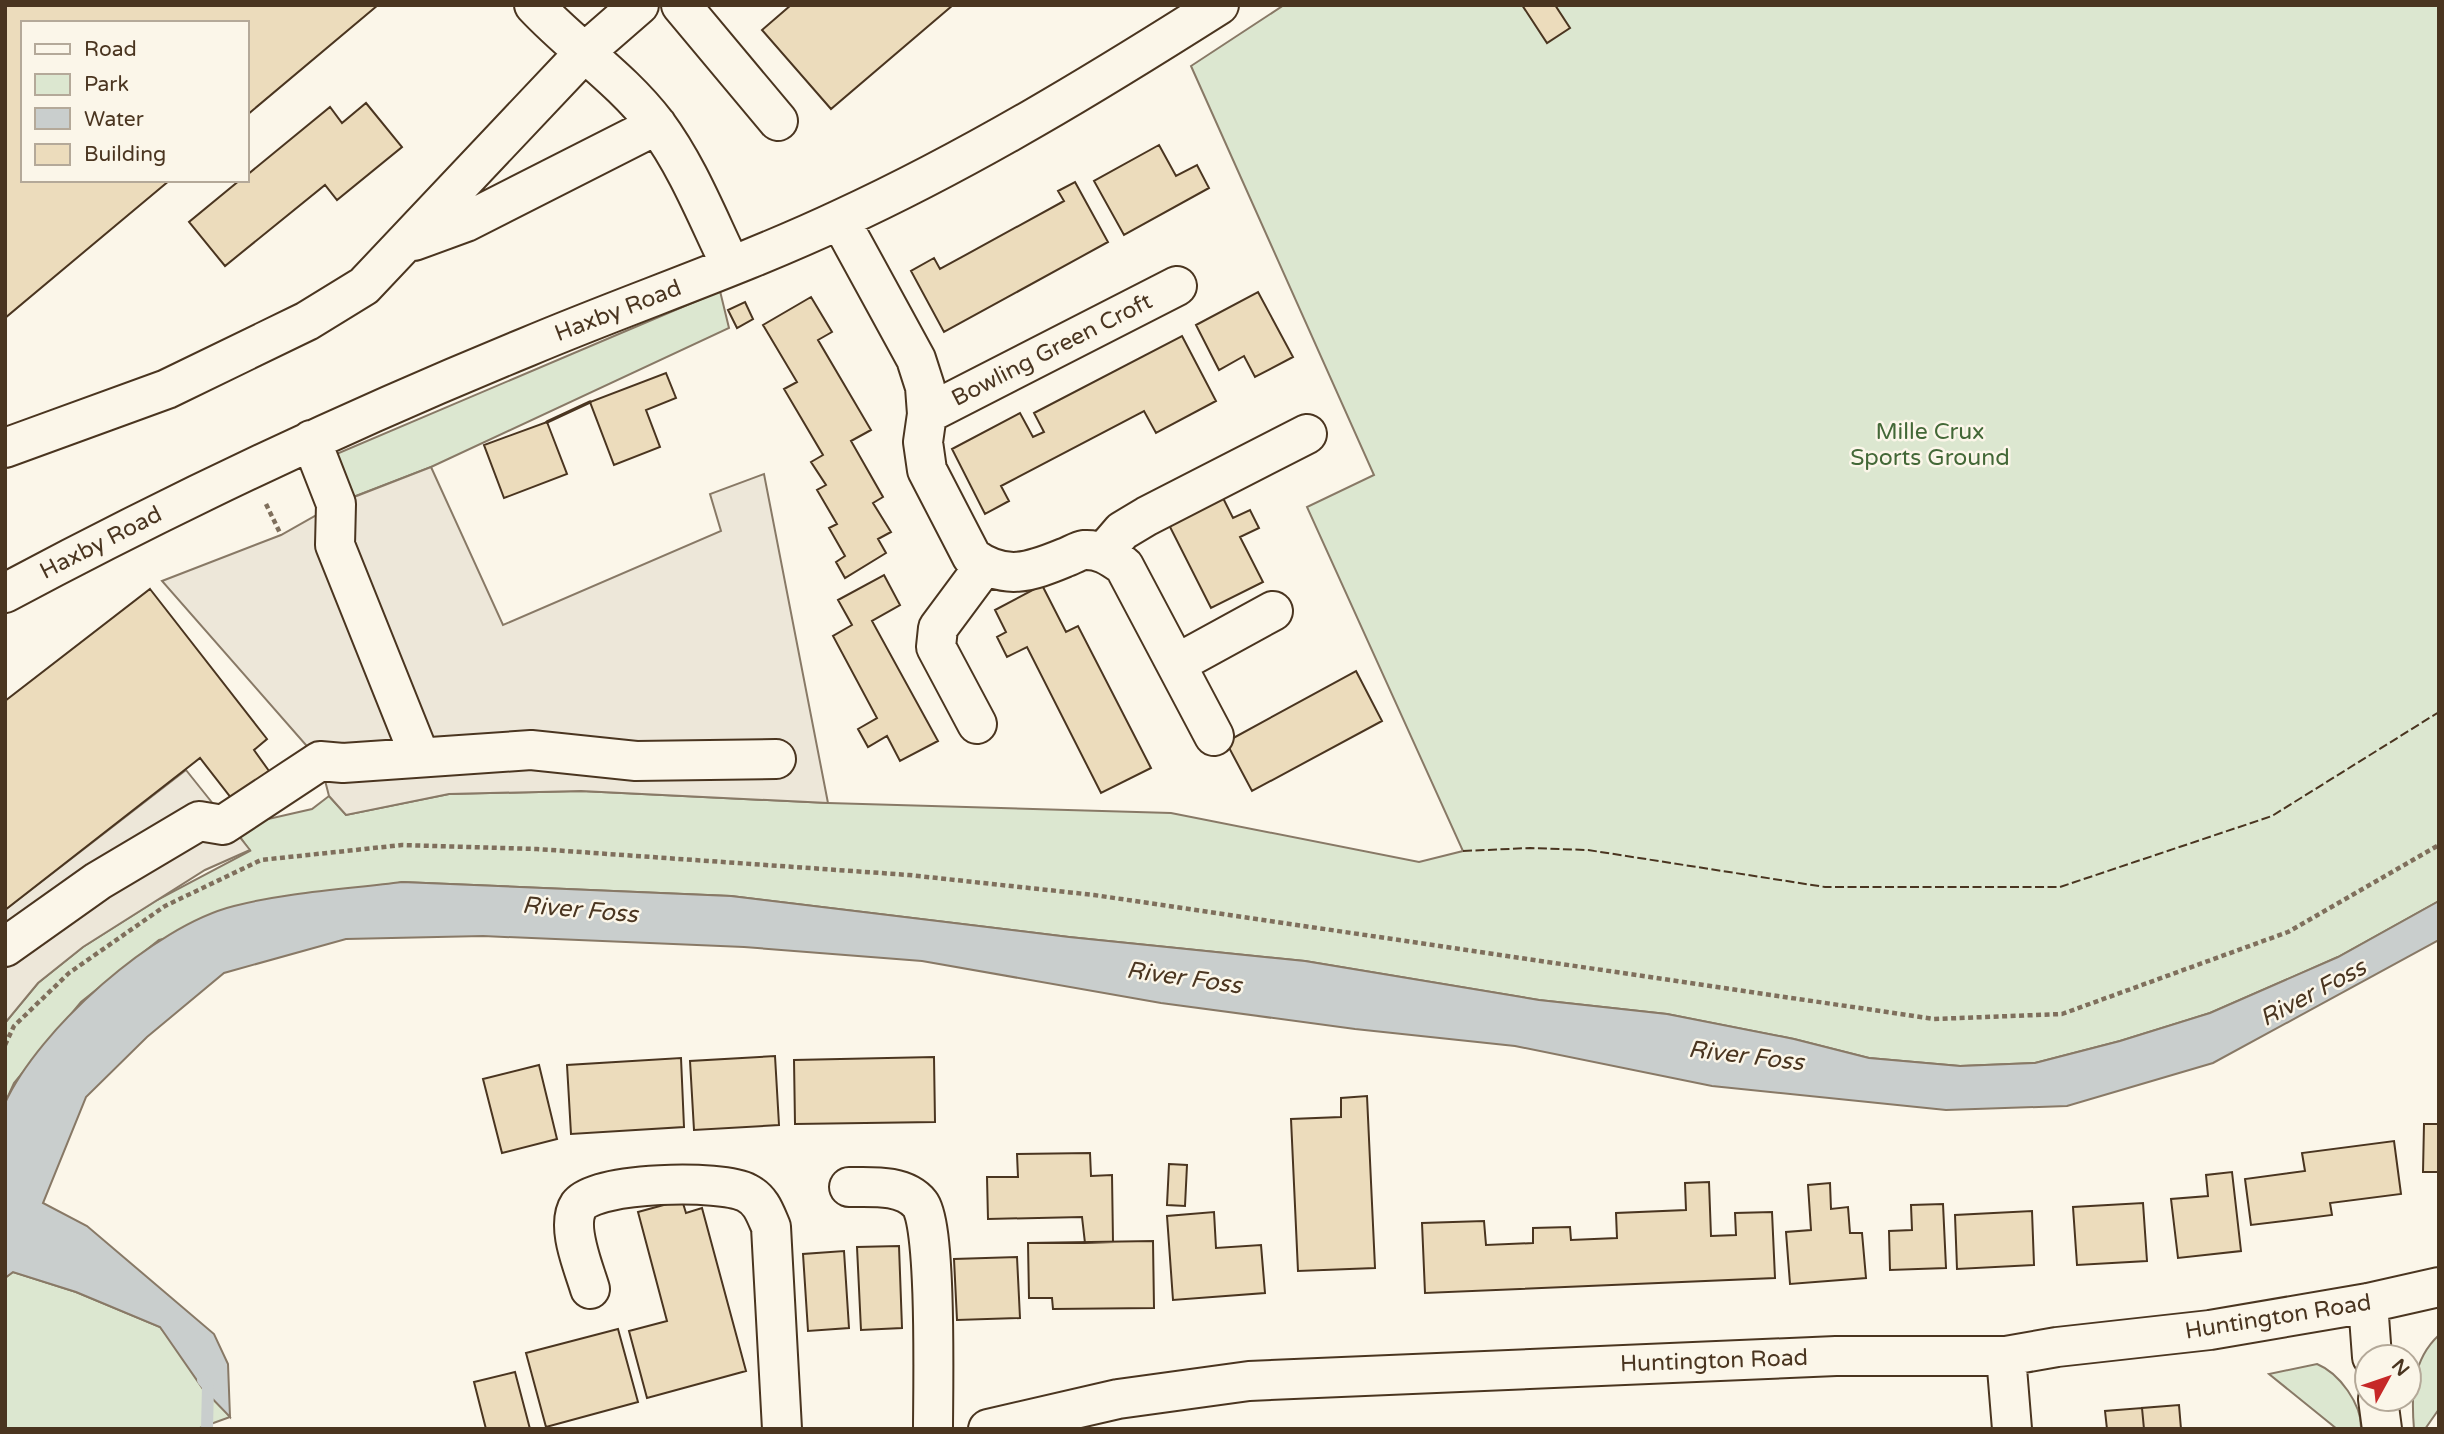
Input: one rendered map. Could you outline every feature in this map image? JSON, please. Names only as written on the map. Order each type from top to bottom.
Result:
[{"type":"street","points":[[534,5],[618,81],[657,125],[686,172],[731,266]]},
{"type":"street","points":[[5,448],[167,389],[307,321],[364,286],[584,52],[639,5]]},
{"type":"street","points":[[681,5],[778,121]]},
{"type":"street","name":"Haxby Road","points":[[5,593],[101,541],[311,440],[527,346],[840,220],[979,151],[1090,86],[1219,5]]},
{"type":"street","points":[[406,244],[466,222],[657,125]]},
{"type":"street","points":[[840,220],[916,359],[925,387],[927,414],[923,442],[927,470],[972,556],[984,566],[1028,573],[1083,550],[1104,552],[1124,566],[1178,663],[1214,736]]},
{"type":"street","name":"Bowling Green Croft","points":[[927,414],[1177,286]]},
{"type":"street","points":[[1104,552],[1122,531],[1147,516],[1307,433]]},
{"type":"street","points":[[311,440],[335,504],[335,545],[420,757]]},
{"type":"street","points":[[977,724],[936,647],[938,628],[984,566]]},
{"type":"street","points":[[1178,663],[1273,611]]},
{"type":"street","points":[[5,947],[98,881],[199,821],[223,825],[320,761],[531,750],[636,761],[776,759]]},
{"type":"street","points":[[590,1289],[574,1227],[577,1207],[587,1197],[670,1185],[730,1185],[748,1193],[762,1206],[771,1227],[782,1429]]},
{"type":"street","points":[[849,1187],[884,1188],[906,1194],[920,1204],[925,1216],[932,1270],[933,1429]]},
{"type":"street","name":"Huntington Road","points":[[988,1429],[1118,1399],[1249,1381],[1823,1357],[2006,1356],[2057,1347],[2210,1330],[2368,1303],[2439,1287]]},
{"type":"street","points":[[2368,1303],[2371,1343]]},
{"type":"street","points":[[2006,1356],[2011,1429]]},
{"type":"path","points":[[5,1045],[14,1026],[69,973],[164,906],[261,860],[402,845],[537,849],[909,875],[1094,895],[1934,1018],[2062,1014],[2288,932],[2439,845]]},
{"type":"green space","name":"Mille Crux Sports Ground","points":[[1284,5],[2439,5],[2439,901],[2338,957],[2210,1013],[2120,1041],[2035,1063],[1960,1066],[1869,1058],[1794,1039],[1667,1014],[1539,1000],[1305,961],[1069,937],[731,896],[402,882],[159,940],[81,1002],[14,1083],[5,1103],[5,1023],[38,983],[83,947],[157,900],[250,851],[233,827],[312,809],[329,796],[346,815],[449,794],[581,791],[828,803],[1171,813],[1419,862],[1463,851],[1307,507],[1374,475],[1191,66]]},
{"type":"green space","points":[[720,291],[729,328],[431,467],[348,499],[327,458]]},
{"type":"green space","points":[[13,1272],[76,1292],[160,1327],[230,1417],[197,1429],[5,1429],[5,1278]]},
{"type":"green space","points":[[2439,1335],[2439,1409],[2425,1429],[2414,1429],[2413,1413],[2423,1413],[2423,1355]]},
{"type":"green space","points":[[2317,1364],[2325,1368],[2348,1390],[2353,1400],[2353,1413],[2359,1413],[2361,1429],[2337,1429],[2269,1374]]},
{"type":"shaded area","points":[[431,467],[503,625],[721,531],[710,494],[764,474],[828,803],[581,791],[449,794],[346,815],[329,796],[320,761],[162,581],[281,535],[336,504]]},
{"type":"shaded area","points":[[186,770],[250,850],[205,870],[83,947],[38,983],[5,1023],[5,910]]},
{"type":"water","name":"River Foss","points":[[402,882],[731,896],[1069,937],[1305,961],[1539,1000],[1667,1014],[1794,1039],[1869,1058],[1960,1066],[2035,1063],[2120,1041],[2210,1013],[2338,957],[2439,901],[2439,940],[2213,1063],[2067,1106],[1946,1110],[1712,1086],[1515,1046],[1355,1029],[1161,1003],[922,961],[744,947],[483,936],[346,939],[224,973],[147,1037],[86,1097],[43,1203],[87,1226],[214,1334],[228,1364],[230,1417],[203,1389],[160,1327],[76,1292],[13,1272],[5,1278],[5,1103],[21,1074],[71,1013],[102,984],[169,935],[203,917],[254,901]]},
{"type":"building","points":[[5,5],[378,5],[248,114],[248,21],[21,21],[21,182],[168,182],[5,318]]},
{"type":"building","points":[[791,5],[953,5],[831,109],[762,30]]},
{"type":"building","points":[[1522,5],[1555,5],[1570,28],[1547,43]]},
{"type":"building","points":[[366,103],[402,147],[337,200],[325,185],[225,266],[189,222],[238,182],[248,182],[248,174],[330,107],[342,123]]},
{"type":"building","points":[[1159,145],[1176,176],[1197,165],[1209,188],[1124,235],[1094,181]]},
{"type":"building","points":[[1075,182],[1108,242],[944,332],[911,271],[934,258],[940,269],[1064,201],[1058,191]]},
{"type":"building","points":[[1258,292],[1293,357],[1255,377],[1244,356],[1219,370],[1196,325]]},
{"type":"building","points":[[811,297],[832,332],[818,340],[871,430],[851,441],[883,497],[873,503],[891,532],[878,539],[886,553],[845,578],[836,562],[845,556],[829,528],[837,524],[817,490],[826,485],[811,462],[823,455],[784,389],[797,382],[763,325]]},
{"type":"building","points":[[745,302],[753,319],[737,328],[728,310]]},
{"type":"building","points":[[1182,336],[1216,401],[1156,433],[1144,411],[1001,486],[1009,501],[985,514],[952,449],[1020,413],[1033,437],[1044,432],[1034,413]]},
{"type":"building","points":[[666,373],[676,398],[646,410],[660,447],[614,465],[590,402]]},
{"type":"building","points":[[547,422],[567,474],[504,498],[484,445]]},
{"type":"building","points":[[1220,492],[1233,518],[1250,510],[1259,528],[1240,537],[1263,582],[1211,608],[1166,519]]},
{"type":"building","points":[[884,575],[900,605],[872,621],[938,741],[900,761],[887,736],[868,747],[858,729],[877,718],[833,636],[852,625],[838,600]]},
{"type":"building","points":[[1042,585],[1066,632],[1078,626],[1151,768],[1101,793],[1027,647],[1007,657],[997,637],[1006,632],[995,610]]},
{"type":"building","points":[[150,589],[267,739],[254,750],[269,771],[232,799],[200,758],[5,910],[5,701]]},
{"type":"building","points":[[1356,671],[1382,721],[1252,791],[1226,742]]},
{"type":"building","points":[[775,1056],[779,1125],[694,1130],[690,1061]]},
{"type":"building","points":[[934,1057],[935,1122],[795,1124],[794,1060]]},
{"type":"building","points":[[681,1058],[684,1127],[571,1134],[567,1065]]},
{"type":"building","points":[[539,1065],[557,1139],[502,1153],[483,1079]]},
{"type":"building","points":[[1367,1096],[1375,1268],[1298,1271],[1291,1119],[1341,1117],[1341,1098]]},
{"type":"building","points":[[2424,1124],[2439,1124],[2439,1172],[2423,1172]]},
{"type":"building","points":[[2394,1141],[2401,1194],[2330,1203],[2332,1215],[2251,1225],[2245,1179],[2305,1171],[2302,1153]]},
{"type":"building","points":[[1090,1153],[1091,1176],[1112,1175],[1113,1242],[1085,1243],[1082,1217],[988,1219],[987,1177],[1018,1177],[1017,1154]]},
{"type":"building","points":[[1169,1164],[1187,1165],[1185,1206],[1167,1205]]},
{"type":"building","points":[[2232,1172],[2241,1251],[2178,1258],[2171,1199],[2208,1196],[2206,1175]]},
{"type":"building","points":[[1709,1182],[1711,1236],[1736,1235],[1735,1213],[1772,1212],[1775,1278],[1425,1293],[1422,1223],[1484,1221],[1486,1245],[1533,1243],[1533,1228],[1570,1227],[1571,1240],[1617,1238],[1616,1213],[1686,1210],[1685,1183]]},
{"type":"building","points":[[1830,1183],[1831,1209],[1848,1207],[1850,1233],[1862,1233],[1866,1278],[1790,1284],[1786,1232],[1811,1230],[1808,1185]]},
{"type":"building","points":[[682,1200],[686,1213],[702,1208],[746,1371],[647,1398],[629,1331],[667,1321],[638,1212]]},
{"type":"building","points":[[2143,1203],[2147,1261],[2077,1265],[2073,1207]]},
{"type":"building","points":[[1943,1204],[1946,1268],[1890,1270],[1889,1231],[1912,1230],[1911,1205]]},
{"type":"building","points":[[2032,1211],[2034,1265],[1957,1269],[1955,1215]]},
{"type":"building","points":[[1214,1212],[1216,1248],[1261,1245],[1265,1293],[1173,1300],[1167,1216]]},
{"type":"building","points":[[1153,1241],[1154,1308],[1053,1309],[1052,1298],[1029,1298],[1028,1243]]},
{"type":"building","points":[[899,1246],[902,1328],[861,1330],[857,1247]]},
{"type":"building","points":[[844,1251],[849,1328],[808,1331],[803,1254]]},
{"type":"building","points":[[1017,1257],[1020,1318],[957,1320],[954,1259]]},
{"type":"building","points":[[618,1329],[638,1402],[546,1427],[526,1353]]},
{"type":"building","points":[[515,1372],[530,1429],[486,1429],[474,1382]]},
{"type":"building","points":[[2179,1405],[2181,1429],[2144,1429],[2142,1408]]},
{"type":"building","points":[[2142,1408],[2144,1429],[2107,1429],[2105,1411]]},
{"type":"waterway","points":[[203,1380],[208,1386],[207,1429]]},
{"type":"fence","points":[[1463,851],[1530,848],[1588,850],[1825,887],[2060,887],[2272,816],[2439,712]]},
{"type":"wall","points":[[547,422],[590,402]]}]
